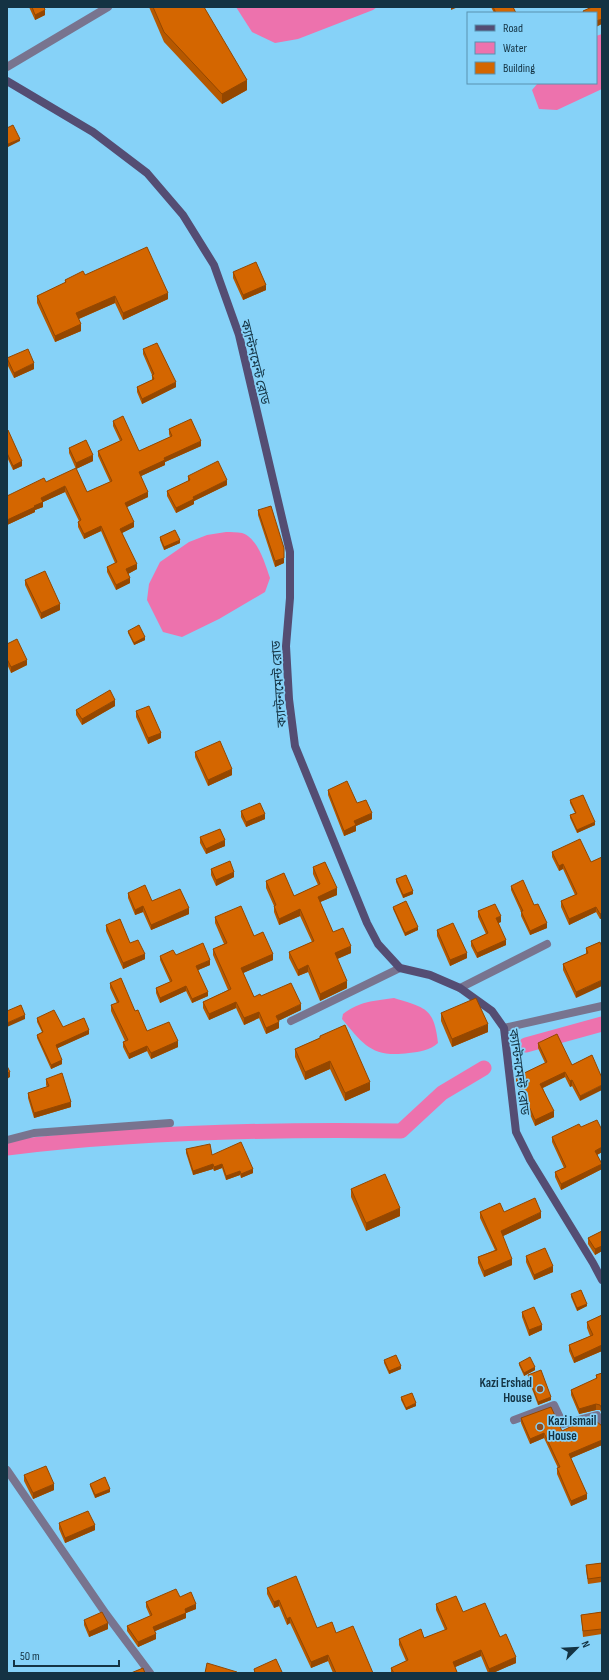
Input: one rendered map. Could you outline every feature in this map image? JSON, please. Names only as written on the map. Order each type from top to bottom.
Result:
[{"type":"main road","name":"ক্যান্টনমেন্ট রোড","points":[[7,81],[93,132],[147,173],[183,215],[214,265],[239,335],[290,552],[290,598],[286,646],[289,699],[295,746],[367,923],[378,944],[400,968],[430,976],[460,988],[492,1012],[504,1028],[516,1132],[530,1160],[594,1263],[602,1280]]},
{"type":"street","points":[[7,67],[108,7]]},
{"type":"street","points":[[460,988],[547,944]]},
{"type":"street","points":[[291,1021],[400,968]]},
{"type":"street","points":[[504,1028],[602,1006]]},
{"type":"street","points":[[7,1140],[34,1133],[170,1123]]},
{"type":"street","points":[[514,1420],[554,1405],[563,1424],[597,1415],[602,1425]]},
{"type":"street","points":[[7,1470],[106,1614],[150,1673]]},
{"type":"water","points":[[236,7],[377,7],[373,10],[298,39],[275,43],[252,32]]},
{"type":"water","points":[[602,34],[602,89],[557,110],[539,109],[532,90],[537,84],[597,84],[597,36]]},
{"type":"water","points":[[226,532],[242,533],[248,536],[257,546],[270,578],[265,592],[219,619],[182,637],[163,632],[147,600],[149,584],[160,562],[189,542],[207,535]]},
{"type":"water","points":[[394,998],[413,1004],[426,1011],[434,1022],[438,1043],[428,1049],[413,1053],[396,1054],[377,1051],[363,1043],[342,1019],[343,1014],[355,1006],[367,1002]]},
{"type":"building","points":[[32,7],[44,7],[45,10],[35,15]]},
{"type":"building","points":[[153,7],[204,7],[247,80],[222,94],[164,32]]},
{"type":"building","points":[[493,7],[513,7],[516,12],[496,12]]},
{"type":"building","points":[[592,7],[602,7],[602,19],[597,21],[597,12],[583,11]]},
{"type":"building","points":[[13,125],[20,139],[8,144],[7,128]]},
{"type":"building","points":[[147,247],[168,293],[123,313],[115,296],[76,313],[81,324],[55,336],[37,296],[66,282],[65,280],[83,271],[85,275]]},
{"type":"building","points":[[256,262],[266,285],[243,295],[233,272]]},
{"type":"building","points":[[157,343],[176,382],[142,399],[137,387],[154,379],[152,375],[154,374],[143,349]]},
{"type":"building","points":[[28,349],[34,363],[14,373],[7,358]]},
{"type":"building","points":[[123,416],[139,451],[172,436],[169,429],[191,419],[201,441],[164,458],[165,460],[139,472],[148,492],[125,503],[134,522],[120,529],[137,564],[126,569],[130,578],[116,585],[107,567],[117,562],[101,526],[84,534],[78,522],[81,520],[65,486],[41,498],[43,502],[34,506],[35,507],[7,520],[7,496],[44,478],[46,482],[76,468],[87,492],[112,481],[98,451],[122,440],[113,421]]},
{"type":"building","points":[[7,430],[22,461],[13,466],[7,453]]},
{"type":"building","points":[[86,440],[93,455],[76,463],[69,448]]},
{"type":"building","points":[[218,461],[227,480],[193,497],[194,499],[176,508],[167,491],[190,480],[188,476]]},
{"type":"building","points":[[271,506],[284,548],[284,558],[275,561],[258,510]]},
{"type":"building","points":[[175,530],[180,540],[164,547],[160,537]]},
{"type":"building","points":[[45,571],[60,604],[41,613],[25,580]]},
{"type":"building","points":[[139,625],[145,637],[134,643],[128,631]]},
{"type":"building","points":[[17,639],[27,660],[11,667],[7,659],[7,644]]},
{"type":"building","points":[[110,690],[115,700],[82,719],[76,710]]},
{"type":"building","points":[[149,706],[161,733],[148,738],[136,711]]},
{"type":"building","points":[[220,741],[232,769],[208,780],[195,752]]},
{"type":"building","points":[[347,781],[357,803],[366,800],[372,813],[354,821],[356,825],[344,831],[328,790]]},
{"type":"building","points":[[583,795],[595,822],[577,830],[570,815],[576,813],[570,800]]},
{"type":"building","points":[[260,803],[265,814],[246,822],[241,811]]},
{"type":"building","points":[[220,829],[225,840],[206,849],[200,837]]},
{"type":"building","points":[[580,839],[591,862],[602,857],[602,913],[600,914],[596,907],[569,919],[561,901],[577,894],[563,864],[559,866],[552,852]]},
{"type":"building","points":[[230,861],[234,872],[216,880],[211,869]]},
{"type":"building","points":[[325,862],[337,888],[318,897],[333,932],[343,928],[351,946],[335,953],[347,981],[320,994],[308,965],[298,970],[289,952],[314,941],[300,909],[279,919],[274,906],[276,905],[266,881],[284,873],[294,896],[320,884],[313,867]]},
{"type":"building","points":[[406,875],[413,891],[403,895],[396,879]]},
{"type":"building","points":[[523,880],[534,905],[538,904],[547,923],[530,931],[521,911],[523,911],[511,886]]},
{"type":"building","points":[[145,885],[152,901],[180,889],[189,908],[151,925],[143,906],[135,910],[128,893]]},
{"type":"building","points":[[406,901],[418,927],[405,933],[393,907]]},
{"type":"building","points":[[495,904],[501,916],[496,918],[506,940],[477,953],[471,941],[488,933],[478,911]]},
{"type":"building","points":[[241,906],[254,936],[263,932],[273,954],[241,968],[254,997],[260,994],[261,996],[291,983],[301,1004],[276,1016],[279,1022],[266,1028],[259,1012],[244,1018],[236,1002],[209,1014],[203,1002],[231,989],[213,949],[227,943],[215,917]]},
{"type":"building","points":[[120,919],[130,943],[138,940],[145,954],[123,963],[106,925]]},
{"type":"building","points":[[453,923],[467,953],[450,960],[437,930]]},
{"type":"building","points":[[600,942],[602,947],[602,980],[576,992],[563,964],[588,953],[586,948]]},
{"type":"building","points":[[203,943],[210,960],[196,966],[208,992],[192,999],[186,986],[160,998],[156,988],[172,981],[160,956],[173,950],[176,955]]},
{"type":"building","points":[[121,978],[135,1011],[138,1010],[147,1031],[169,1022],[178,1041],[151,1053],[147,1046],[129,1054],[123,1042],[128,1040],[111,1005],[119,1002],[110,983]]},
{"type":"building","points":[[476,998],[488,1024],[452,1039],[441,1013]]},
{"type":"building","points":[[21,1005],[25,1015],[7,1023],[7,1011]]},
{"type":"building","points":[[54,1010],[63,1027],[84,1018],[89,1030],[56,1045],[62,1060],[51,1065],[37,1035],[43,1032],[37,1018]]},
{"type":"building","points":[[345,1025],[370,1082],[345,1093],[330,1061],[305,1072],[295,1049]]},
{"type":"building","points":[[557,1034],[572,1065],[592,1055],[602,1078],[602,1085],[580,1096],[572,1080],[570,1081],[565,1072],[540,1084],[554,1111],[535,1120],[516,1077],[547,1062],[538,1043]]},
{"type":"building","points":[[7,1066],[10,1072],[7,1073]]},
{"type":"building","points":[[62,1073],[71,1102],[34,1113],[28,1093],[49,1086],[46,1079]]},
{"type":"building","points":[[597,1120],[602,1130],[602,1147],[595,1151],[602,1164],[561,1184],[555,1172],[566,1167],[552,1137],[579,1124],[581,1127]]},
{"type":"building","points":[[241,1142],[253,1169],[241,1174],[240,1171],[226,1176],[222,1164],[214,1167],[213,1164],[193,1171],[186,1149],[210,1144],[212,1155]]},
{"type":"building","points":[[385,1174],[400,1208],[366,1223],[351,1189]]},
{"type":"building","points":[[535,1198],[541,1212],[501,1231],[512,1259],[484,1271],[478,1257],[497,1250],[480,1212],[500,1203],[504,1212]]},
{"type":"building","points":[[602,1231],[602,1246],[595,1249],[588,1238]]},
{"type":"building","points":[[545,1248],[553,1266],[534,1275],[526,1256]]},
{"type":"building","points":[[581,1290],[587,1304],[577,1308],[571,1294]]},
{"type":"building","points":[[534,1307],[542,1325],[529,1330],[522,1312]]},
{"type":"building","points":[[602,1315],[602,1345],[574,1358],[569,1345],[593,1335],[587,1322]]},
{"type":"building","points":[[396,1355],[401,1366],[389,1371],[384,1360]]},
{"type":"building","points":[[530,1357],[535,1367],[524,1373],[519,1363]]},
{"type":"building","name":"Kazi Ershad House","points":[[541,1370],[551,1397],[538,1402],[528,1375]]},
{"type":"building","points":[[602,1373],[602,1409],[600,1405],[596,1404],[579,1409],[571,1390],[597,1378],[596,1375]]},
{"type":"building","points":[[412,1393],[416,1403],[406,1408],[401,1397]]},
{"type":"building","points":[[551,1407],[562,1431],[584,1419],[594,1416],[602,1427],[602,1440],[569,1454],[587,1494],[571,1501],[557,1468],[560,1467],[544,1433],[530,1439],[521,1418]]},
{"type":"building","points":[[46,1466],[54,1484],[33,1493],[24,1475]]},
{"type":"building","points":[[105,1477],[110,1489],[95,1495],[90,1484]]},
{"type":"building","points":[[88,1511],[95,1525],[65,1538],[59,1523]]},
{"type":"building","points":[[602,1563],[602,1577],[588,1579],[586,1565]]},
{"type":"building","points":[[296,1576],[317,1628],[332,1622],[336,1633],[353,1626],[373,1673],[336,1673],[328,1655],[311,1662],[290,1617],[287,1619],[279,1600],[274,1602],[267,1588]]},
{"type":"building","points":[[176,1589],[180,1597],[191,1592],[196,1604],[185,1609],[186,1613],[153,1627],[156,1634],[138,1642],[127,1626],[152,1615],[146,1602]]},
{"type":"building","points":[[456,1596],[463,1612],[485,1603],[500,1637],[506,1634],[516,1657],[489,1669],[481,1650],[453,1662],[457,1672],[454,1673],[394,1673],[391,1668],[408,1660],[399,1639],[421,1629],[424,1638],[447,1629],[436,1604]]},
{"type":"building","points":[[102,1612],[108,1623],[89,1632],[84,1620]]},
{"type":"building","points":[[602,1612],[602,1629],[583,1631],[581,1615]]},
{"type":"building","points":[[276,1659],[282,1672],[255,1673],[254,1669]]},
{"type":"building","points":[[207,1663],[237,1672],[237,1673],[205,1673]]},
{"type":"building","points":[[143,1668],[145,1673],[131,1673]]},
{"type":"waterway","points":[[526,1045],[602,1024]]},
{"type":"waterway","points":[[7,1148],[105,1138],[154,1135],[253,1131],[401,1131],[442,1093],[484,1068]]},
{"type":"place","name":"Kazi Ershad House","points":[[540,1389]]},
{"type":"place","name":"Kazi Ismail House","points":[[540,1427]]}]
